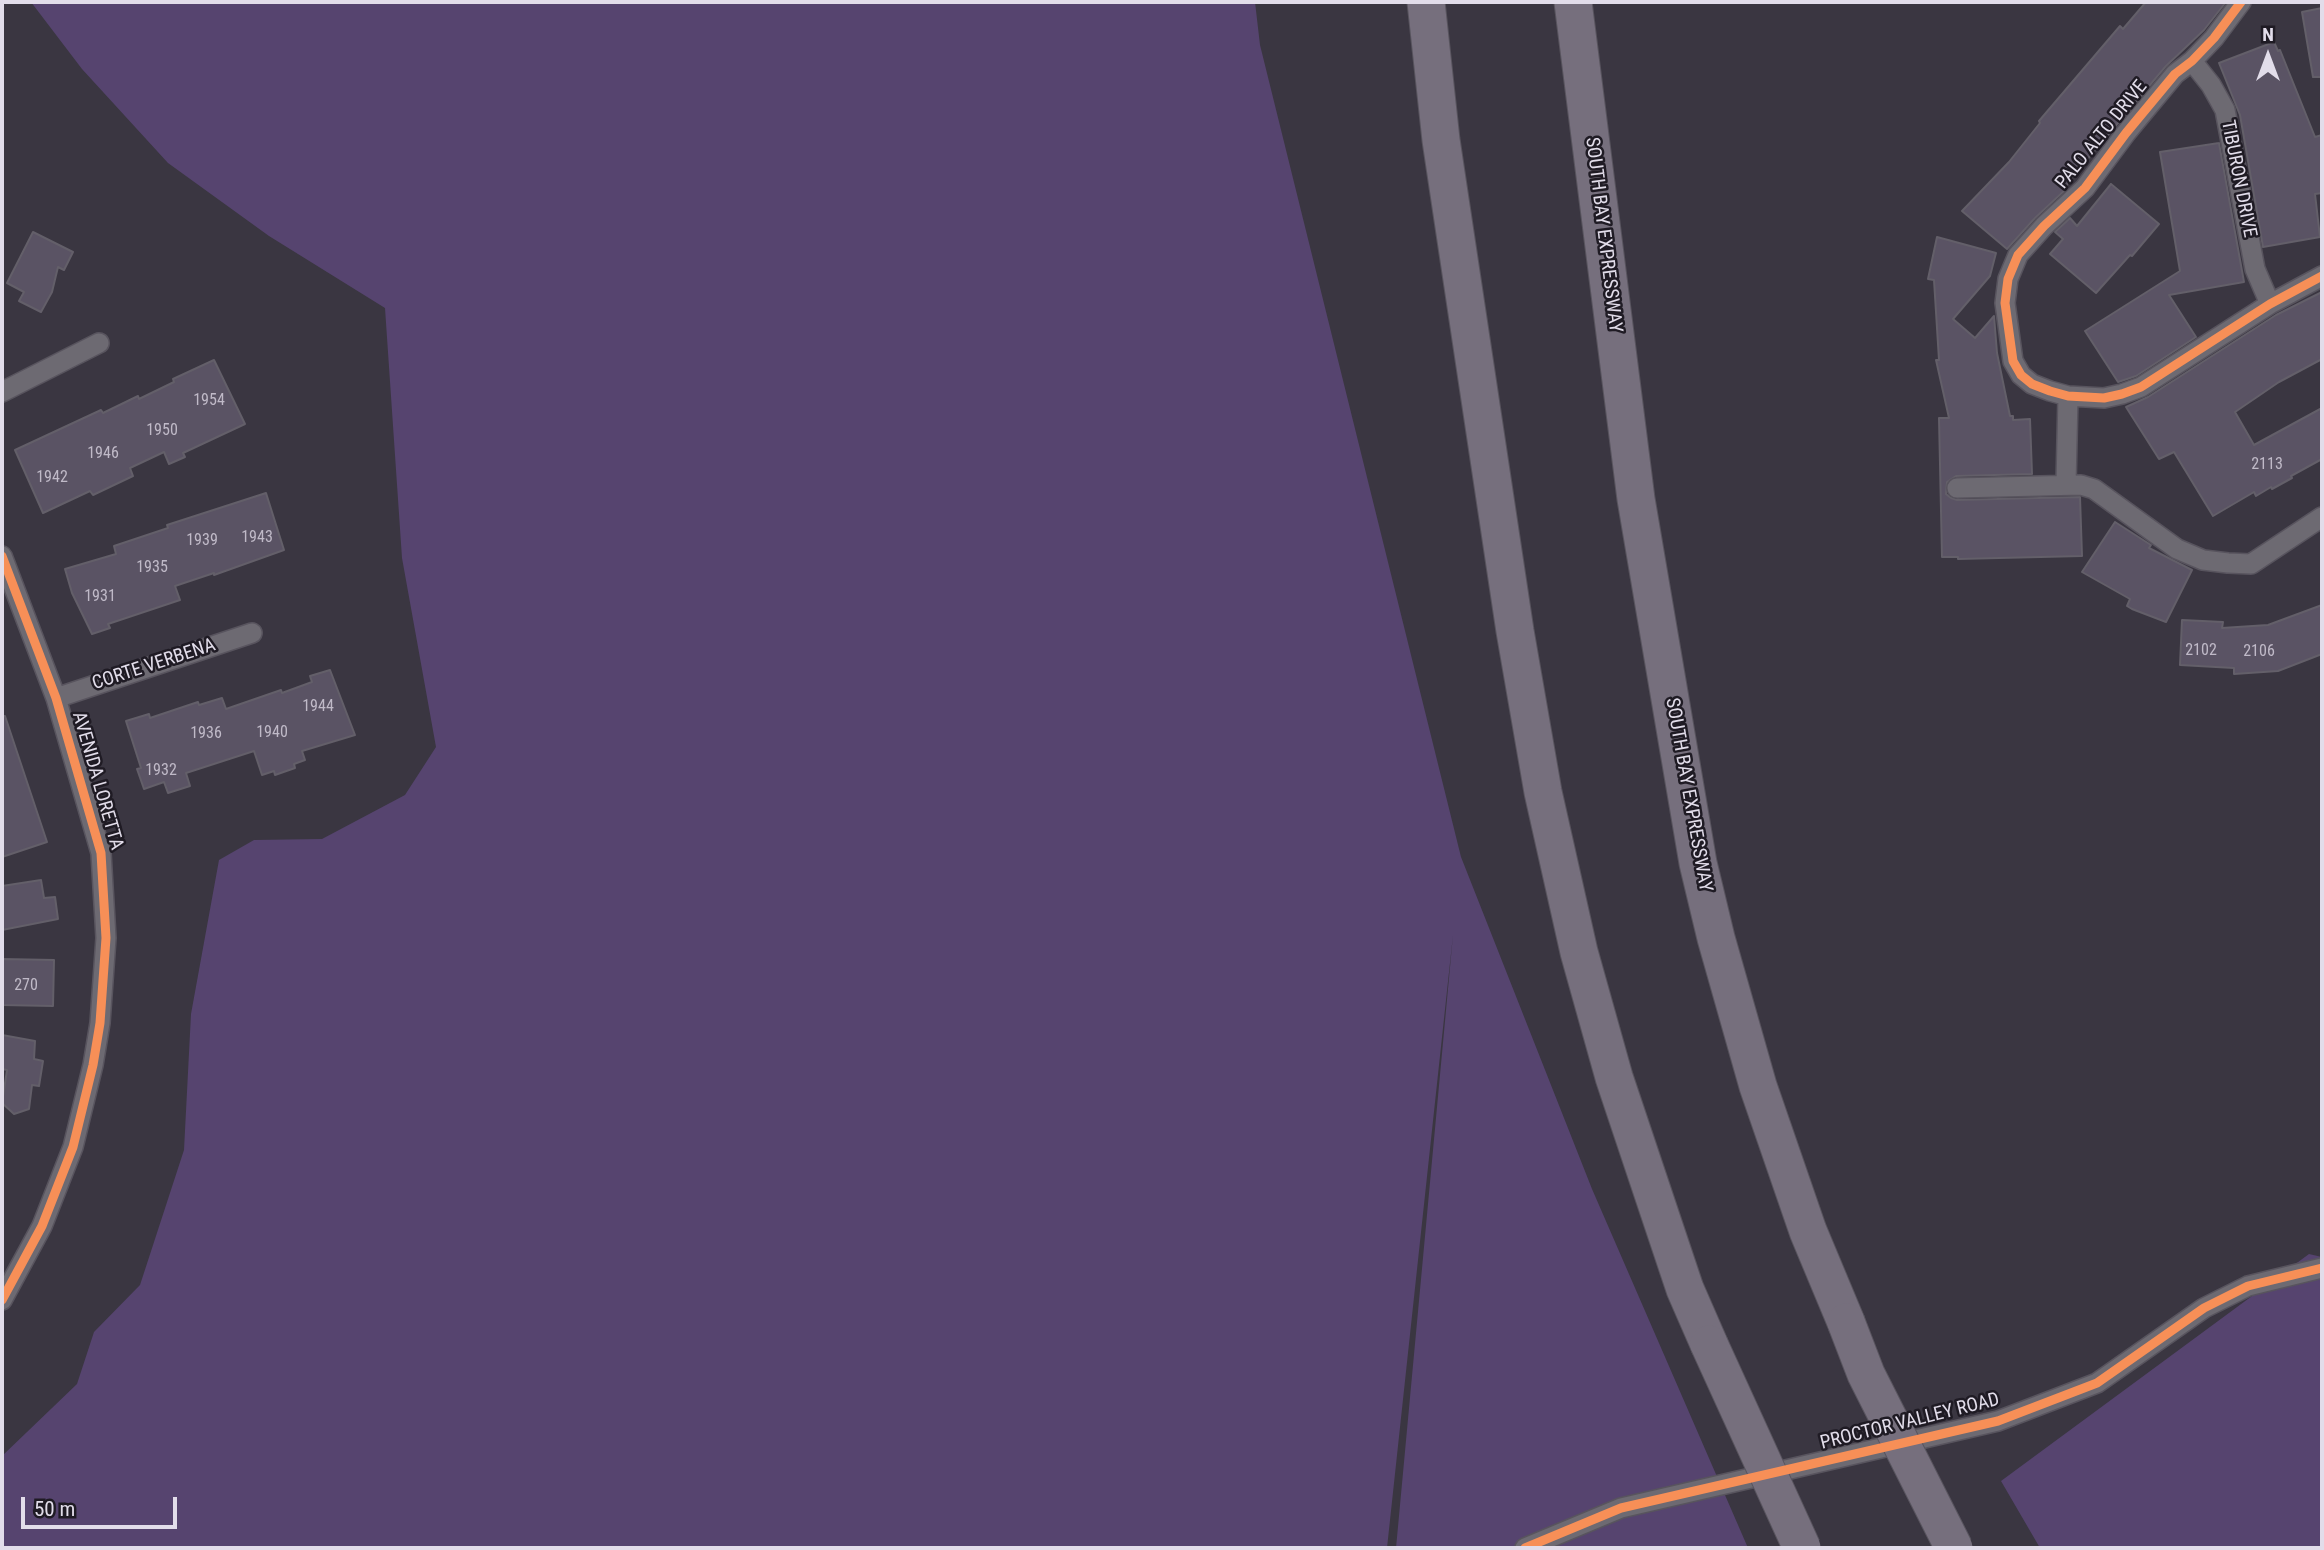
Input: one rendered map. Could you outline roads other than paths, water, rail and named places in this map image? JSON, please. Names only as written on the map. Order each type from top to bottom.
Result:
[{"type":"highway","points":[[1426,2],[1441,140],[1521,671],[1549,819],[1579,952],[1614,1077],[1685,1289],[1802,1548]]},
{"type":"highway","name":"SOUTH BAY EXPRESSWAY","points":[[1573,2],[1636,499],[1699,863],[1716,938],[1758,1086],[1808,1231],[1866,1374],[1954,1548]]},
{"type":"street","name":"PALO ALTO DRIVE","points":[[2241,2],[2214,37],[2192,61],[2175,74],[2085,188],[2044,226],[2018,255],[2008,279],[2005,313],[2012,361],[2021,375],[2032,384],[2068,396],[2104,398],[2141,387],[2270,304],[2322,276]]},
{"type":"street","name":"TIBURON DRIVE","points":[[2192,61],[2211,85],[2225,110],[2255,269],[2270,304]]},
{"type":"street","points":[[2,392],[99,343]]},
{"type":"street","points":[[2066,484],[2068,396]]},
{"type":"street","points":[[1957,488],[2081,485],[2094,489],[2177,549],[2203,560],[2251,564],[2322,517]]},
{"type":"street","name":"AVENIDA LORETTA","points":[[2,556],[56,698],[101,853],[105,895],[104,981],[93,1065],[73,1147],[42,1226],[2,1300]]},
{"type":"street","name":"CORTE VERBENA","points":[[56,698],[252,633]]},
{"type":"street","name":"PROCTOR VALLEY ROAD","points":[[1525,1548],[1621,1508],[1998,1421],[2096,1383],[2204,1308],[2248,1286],[2322,1268]]}]
